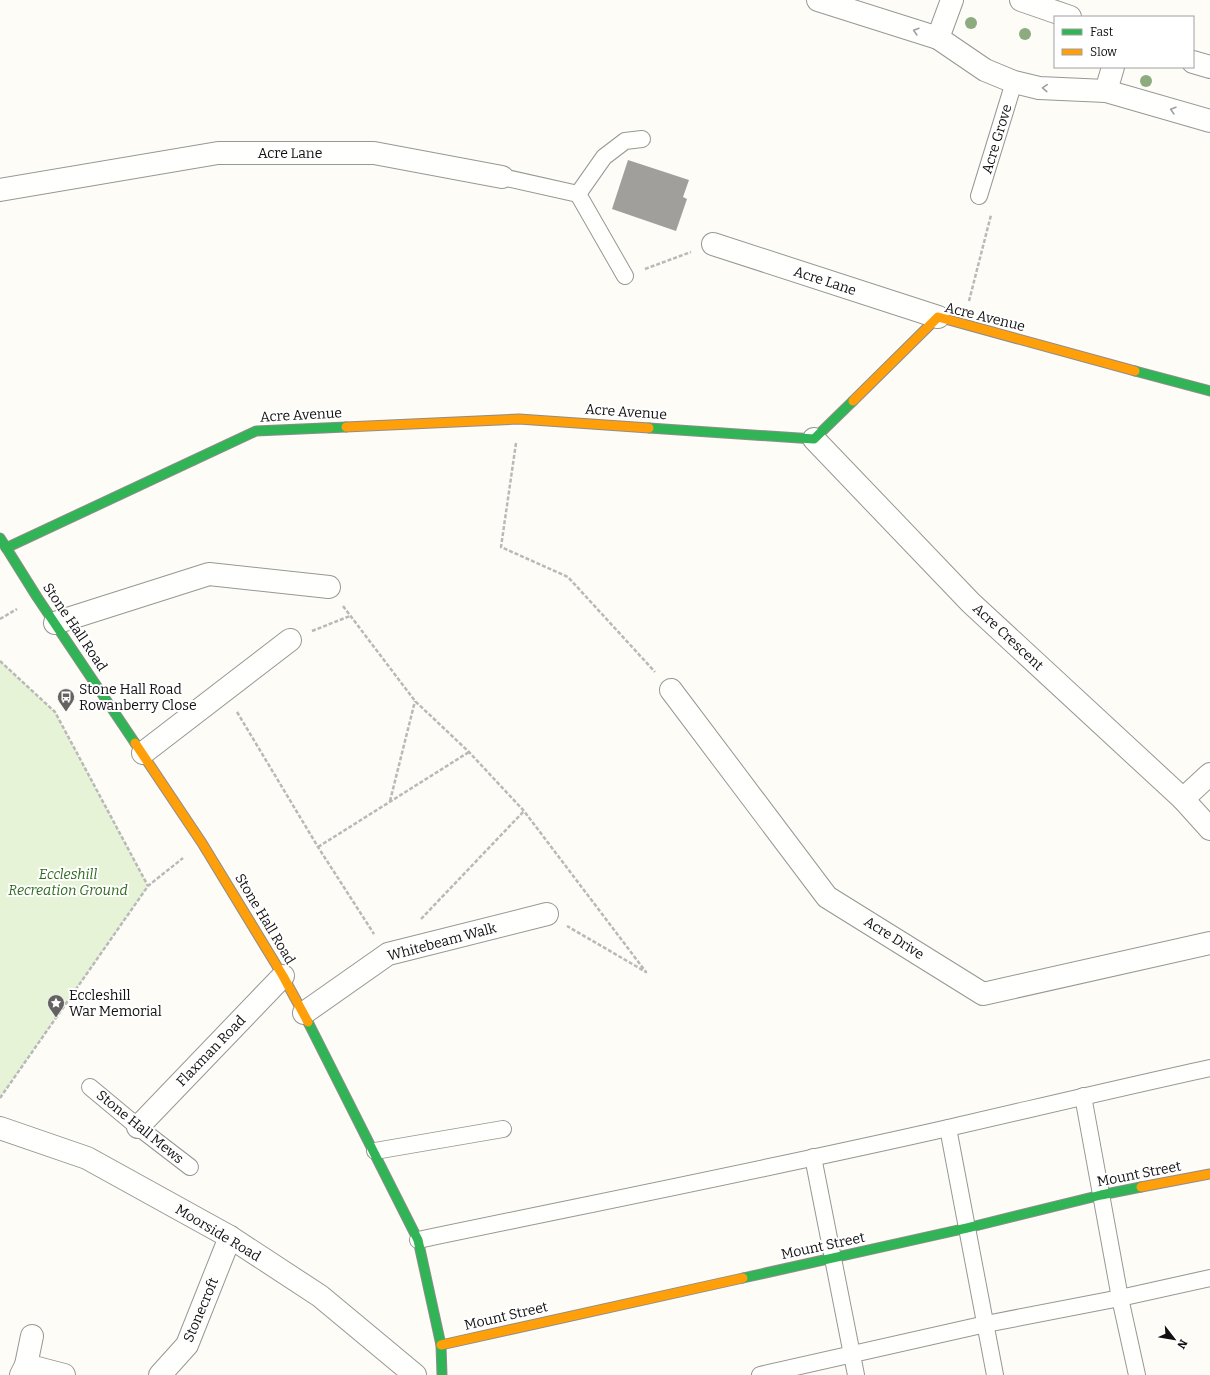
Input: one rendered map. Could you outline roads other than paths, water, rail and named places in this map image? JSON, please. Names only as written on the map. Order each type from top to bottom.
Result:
[{"type":"street","points":[[818,0],[938,38],[985,70],[1014,82],[1039,88],[1106,91],[1210,121]]},
{"type":"street","points":[[938,38],[952,0]]},
{"type":"street","points":[[1022,0],[1067,16]]},
{"type":"street","points":[[1194,62],[1210,67]]},
{"type":"street","points":[[1106,91],[1113,68]]},
{"type":"street","name":"Acre Lane","points":[[0,190],[218,153],[374,153],[502,177]]},
{"type":"street","name":"Acre Lane","points":[[713,244],[938,317]]},
{"type":"street","name":"Acre Avenue","points":[[6,548],[256,431],[519,419],[814,439],[938,317],[962,325],[1210,392]]},
{"type":"street","name":"Acre Crescent","points":[[814,439],[971,603],[1183,799],[1210,829]]},
{"type":"street","name":"Stone Hall Road","points":[[0,538],[202,843],[304,1013],[418,1240],[441,1345],[442,1375]]},
{"type":"street","points":[[55,623],[209,574],[329,587]]},
{"type":"street","points":[[143,753],[290,640]]},
{"type":"street","name":"Acre Drive","points":[[671,690],[827,897],[983,994],[1210,943]]},
{"type":"street","points":[[1183,799],[1210,774]]},
{"type":"street","name":"Whitebeam Walk","points":[[304,1013],[388,954],[547,914]]},
{"type":"street","name":"Flaxman Road","points":[[138,1127],[283,976]]},
{"type":"street","name":"Moorside Road","points":[[0,1128],[87,1158],[230,1237],[320,1296],[415,1375]]},
{"type":"street","name":"Mount Street","points":[[441,1345],[967,1228],[1101,1196],[1210,1174]]},
{"type":"street","name":"Stonecroft","points":[[160,1375],[187,1345],[230,1237]]},
{"type":"street","points":[[32,1336],[23,1370],[64,1375]]},
{"type":"lane","name":"Acre Grove","points":[[979,196],[1014,82]]},
{"type":"lane","points":[[626,276],[578,194],[604,157],[625,142],[642,139]]},
{"type":"lane","name":"Acre Lane","points":[[502,177],[578,194]]},
{"type":"lane","points":[[418,1240],[814,1158],[1210,1068]]},
{"type":"lane","name":"Stone Hall Mews","points":[[90,1087],[138,1127],[190,1167]]},
{"type":"lane","points":[[1083,1096],[1120,1298],[1137,1375]]},
{"type":"lane","points":[[948,1128],[996,1375]]},
{"type":"lane","points":[[374,1151],[503,1129]]},
{"type":"lane","points":[[814,1158],[856,1375]]},
{"type":"lane","points":[[760,1375],[986,1324],[1120,1298],[1210,1278]]},
{"type":"place","name":"Stone Hall Road Rowanberry Close","points":[[66,712]]},
{"type":"place","name":"Eccleshill War Memorial","points":[[56,1018]]},
{"type":"park label","name":"Eccleshill Recreation Ground","points":[[68,882]]}]
